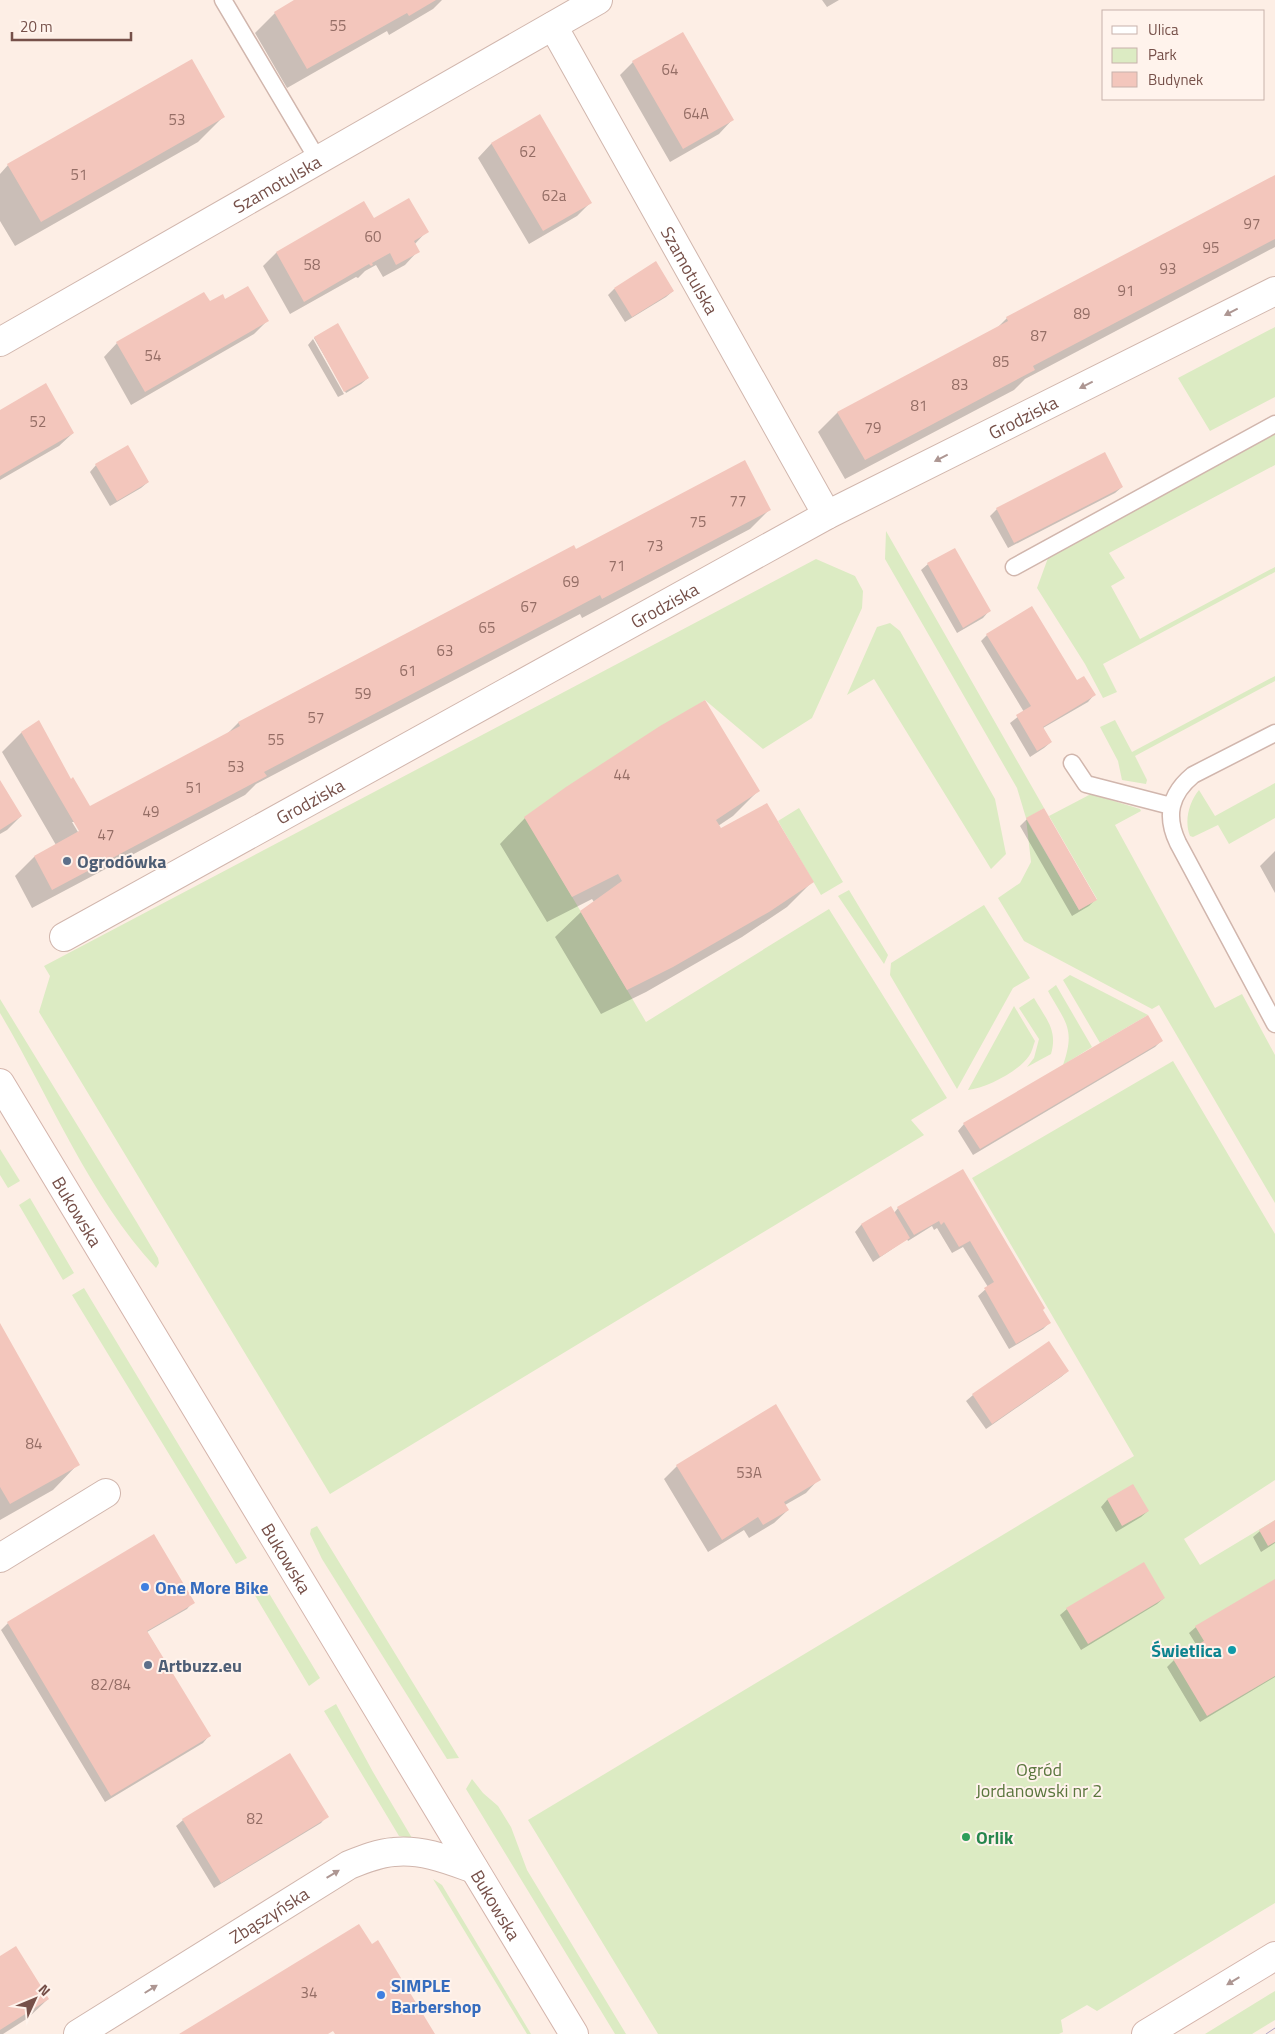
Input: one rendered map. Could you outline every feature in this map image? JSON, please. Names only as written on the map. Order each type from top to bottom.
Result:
[{"type":"street","name":"Szamotulska","points":[[0,342],[598,0]]},
{"type":"street","name":"Szamotulska","points":[[553,26],[827,514]]},
{"type":"street","name":"Grodziska","points":[[64,937],[827,514],[1275,291]]},
{"type":"street","name":"Bukowska","points":[[0,1083],[574,2034]]},
{"type":"street","points":[[0,1558],[106,1493]]},
{"type":"street","name":"Zbąszyńska","points":[[78,2034],[349,1865],[373,1856],[395,1851],[435,1855],[474,1869]]},
{"type":"street","points":[[1146,2034],[1275,1956]]},
{"type":"lane","points":[[223,0],[318,160]]},
{"type":"lane","points":[[1014,567],[1275,424]]},
{"type":"lane","points":[[1275,733],[1193,775],[1179,788],[1171,806],[1170,818],[1173,831],[1275,1024]]},
{"type":"lane","points":[[1072,763],[1086,784],[1171,806]]},
{"type":"green space","points":[[1275,327],[1275,397],[1210,431],[1178,378]]},
{"type":"green space","points":[[1275,434],[1275,465],[1109,553],[1125,578],[1111,586],[1140,639],[1275,567],[1275,572],[1103,664],[1117,692],[1103,698],[1085,664],[1037,588],[1048,558]]},
{"type":"green space","points":[[886,531],[1044,808],[1026,819],[1017,788],[885,559]]},
{"type":"green space","points":[[816,559],[855,576],[863,591],[862,608],[812,718],[763,749],[705,700],[525,817],[646,1022],[829,909],[947,1098],[911,1120],[924,1135],[330,1494],[39,1012],[50,976],[44,966]]},
{"type":"green space","points":[[890,623],[900,631],[995,799],[1006,854],[991,869],[874,679],[847,695],[877,627]]},
{"type":"green space","points":[[1275,676],[1275,681],[1135,756],[1147,780],[1146,784],[1122,780],[1118,761],[1100,727],[1115,720],[1132,752]]},
{"type":"green space","points":[[1275,783],[1275,818],[1229,844],[1218,825],[1193,837],[1190,836],[1187,824],[1188,812],[1199,790],[1215,816]]},
{"type":"green space","points":[[1091,794],[1140,809],[1141,811],[1115,825],[1215,1008],[1242,994],[1275,1055],[1275,1203],[1159,1005],[1152,1009],[1024,941],[998,898],[1020,883],[1031,862],[1026,819],[1079,910],[1097,899],[1049,816]]},
{"type":"green space","points":[[799,808],[843,882],[821,895],[778,821]]},
{"type":"green space","points":[[849,890],[888,955],[884,964],[838,896]]},
{"type":"green space","points":[[984,905],[1030,978],[1013,988],[957,1089],[890,975],[891,963]]},
{"type":"green space","points":[[1070,975],[1148,1015],[1100,1043],[1063,980]]},
{"type":"green space","points":[[1056,985],[1092,1047],[1063,1065],[1069,1042],[1067,1026],[1048,991]]},
{"type":"green space","points":[[1034,998],[1050,1025],[1053,1046],[1051,1054],[1027,1067],[1034,1058],[1039,1039],[1019,1008]]},
{"type":"green space","points":[[0,999],[158,1258],[159,1263],[156,1268],[110,1209],[90,1177],[0,1013]]},
{"type":"green space","points":[[1014,1006],[1035,1041],[1030,1054],[1024,1062],[1010,1073],[984,1086],[968,1090]]},
{"type":"green space","name":"Ogród Jordanowski nr 2","points":[[1173,1061],[1275,1234],[1275,1480],[1184,1539],[1200,1565],[1275,1520],[1275,1903],[1097,2011],[1087,2005],[1061,2020],[1063,2032],[1059,2034],[658,2034],[528,1820],[1134,1456],[972,1178]]},
{"type":"green space","points":[[0,1149],[20,1181],[8,1188],[0,1175]]},
{"type":"green space","points":[[30,1198],[74,1273],[63,1280],[19,1205]]},
{"type":"green space","points":[[84,1288],[247,1558],[236,1564],[72,1295]]},
{"type":"green space","points":[[317,1526],[459,1758],[447,1759],[322,1559],[310,1534],[311,1529]]},
{"type":"green space","points":[[264,1585],[320,1678],[309,1686],[253,1592]]},
{"type":"green space","points":[[336,1704],[412,1838],[399,1836],[324,1711]]},
{"type":"green space","points":[[472,1779],[483,1793],[498,1806],[511,1827],[527,1870],[626,2034],[615,2034],[466,1789]]},
{"type":"green space","points":[[433,1879],[442,1885],[531,2034],[527,2034]]},
{"type":"green space","points":[[1275,1991],[1275,2020],[1252,2034],[1205,2034]]},
{"type":"building","points":[[294,0],[436,0],[409,16],[407,13],[307,69],[274,12]]},
{"type":"building","points":[[683,32],[734,120],[683,149],[632,61]]},
{"type":"building","points":[[192,59],[225,117],[41,222],[7,164]]},
{"type":"building","points":[[540,114],[592,203],[543,231],[491,143]]},
{"type":"building","points":[[1275,175],[1275,239],[1033,366],[1035,370],[865,460],[837,412],[1008,321],[1006,317]]},
{"type":"building","points":[[409,198],[429,232],[414,241],[420,252],[396,265],[390,253],[372,263],[373,265],[369,264],[304,302],[276,252],[364,201],[374,218]]},
{"type":"building","points":[[656,261],[674,291],[632,317],[614,288]]},
{"type":"building","points":[[248,286],[269,321],[145,392],[116,342],[204,292],[210,301],[223,294],[225,299]]},
{"type":"building","points":[[338,323],[369,378],[344,392],[314,337]]},
{"type":"building","points":[[46,383],[74,433],[0,476],[0,410]]},
{"type":"building","points":[[128,445],[149,482],[117,501],[95,464]]},
{"type":"building","points":[[1105,452],[1123,487],[1014,543],[996,508]]},
{"type":"building","points":[[745,460],[771,510],[602,599],[600,595],[264,772],[267,776],[52,890],[34,856],[79,831],[21,732],[39,720],[71,779],[73,777],[90,806],[240,726],[238,722],[574,545],[576,549]]},
{"type":"building","points":[[955,548],[991,611],[963,628],[927,563]]},
{"type":"building","points":[[1032,606],[1077,680],[1084,676],[1096,695],[1043,727],[1052,742],[1037,751],[1016,715],[1031,706],[986,634]]},
{"type":"building","points":[[705,700],[760,791],[716,820],[721,828],[767,803],[814,882],[769,912],[673,967],[627,990],[580,911],[622,881],[618,874],[572,897],[524,817],[566,787],[660,726]]},
{"type":"building","points":[[0,780],[22,816],[0,830]]},
{"type":"building","points":[[1044,808],[1097,900],[1079,910],[1026,818]]},
{"type":"building","points":[[1148,1015],[1163,1041],[980,1149],[963,1123]]},
{"type":"building","points":[[963,1169],[1045,1308],[1043,1310],[1051,1323],[1016,1344],[984,1288],[994,1282],[970,1241],[959,1247],[944,1222],[941,1225],[939,1221],[914,1235],[897,1207]]},
{"type":"building","points":[[891,1206],[910,1238],[880,1257],[861,1224]]},
{"type":"building","points":[[0,1323],[80,1465],[10,1504],[0,1487]]},
{"type":"building","points":[[1049,1341],[1069,1371],[992,1424],[972,1394]]},
{"type":"building","points":[[776,1404],[821,1480],[784,1502],[789,1510],[763,1525],[758,1517],[722,1540],[676,1465]]},
{"type":"building","points":[[1133,1484],[1149,1511],[1122,1526],[1107,1499]]},
{"type":"building","points":[[1275,1520],[1275,1542],[1268,1546],[1259,1530]]},
{"type":"building","points":[[154,1534],[195,1603],[147,1631],[211,1736],[111,1796],[7,1622]]},
{"type":"building","points":[[1144,1562],[1165,1598],[1088,1644],[1066,1608]]},
{"type":"building","name":"Świetlica","points":[[1275,1579],[1275,1676],[1207,1716],[1173,1659],[1204,1641],[1195,1626]]},
{"type":"building","points":[[290,1753],[329,1817],[221,1883],[182,1819]]},
{"type":"building","points":[[359,1924],[372,1944],[378,1940],[435,2034],[335,2034],[333,2031],[328,2034],[179,2034]]},
{"type":"building","points":[[16,1946],[49,1999],[0,2030],[0,1956]]},
{"type":"tram line","points":[[1266,2034],[1275,2028]]},
{"type":"place","name":"Ogrodówka","points":[[67,861]]},
{"type":"place","name":"One More Bike","points":[[145,1587]]},
{"type":"place","name":"Świetlica","points":[[1232,1650]]},
{"type":"place","name":"Artbuzz.eu","points":[[148,1665]]},
{"type":"place","name":"Orlik","points":[[966,1837]]},
{"type":"place","name":"SIMPLE Barbershop","points":[[381,1995]]}]
